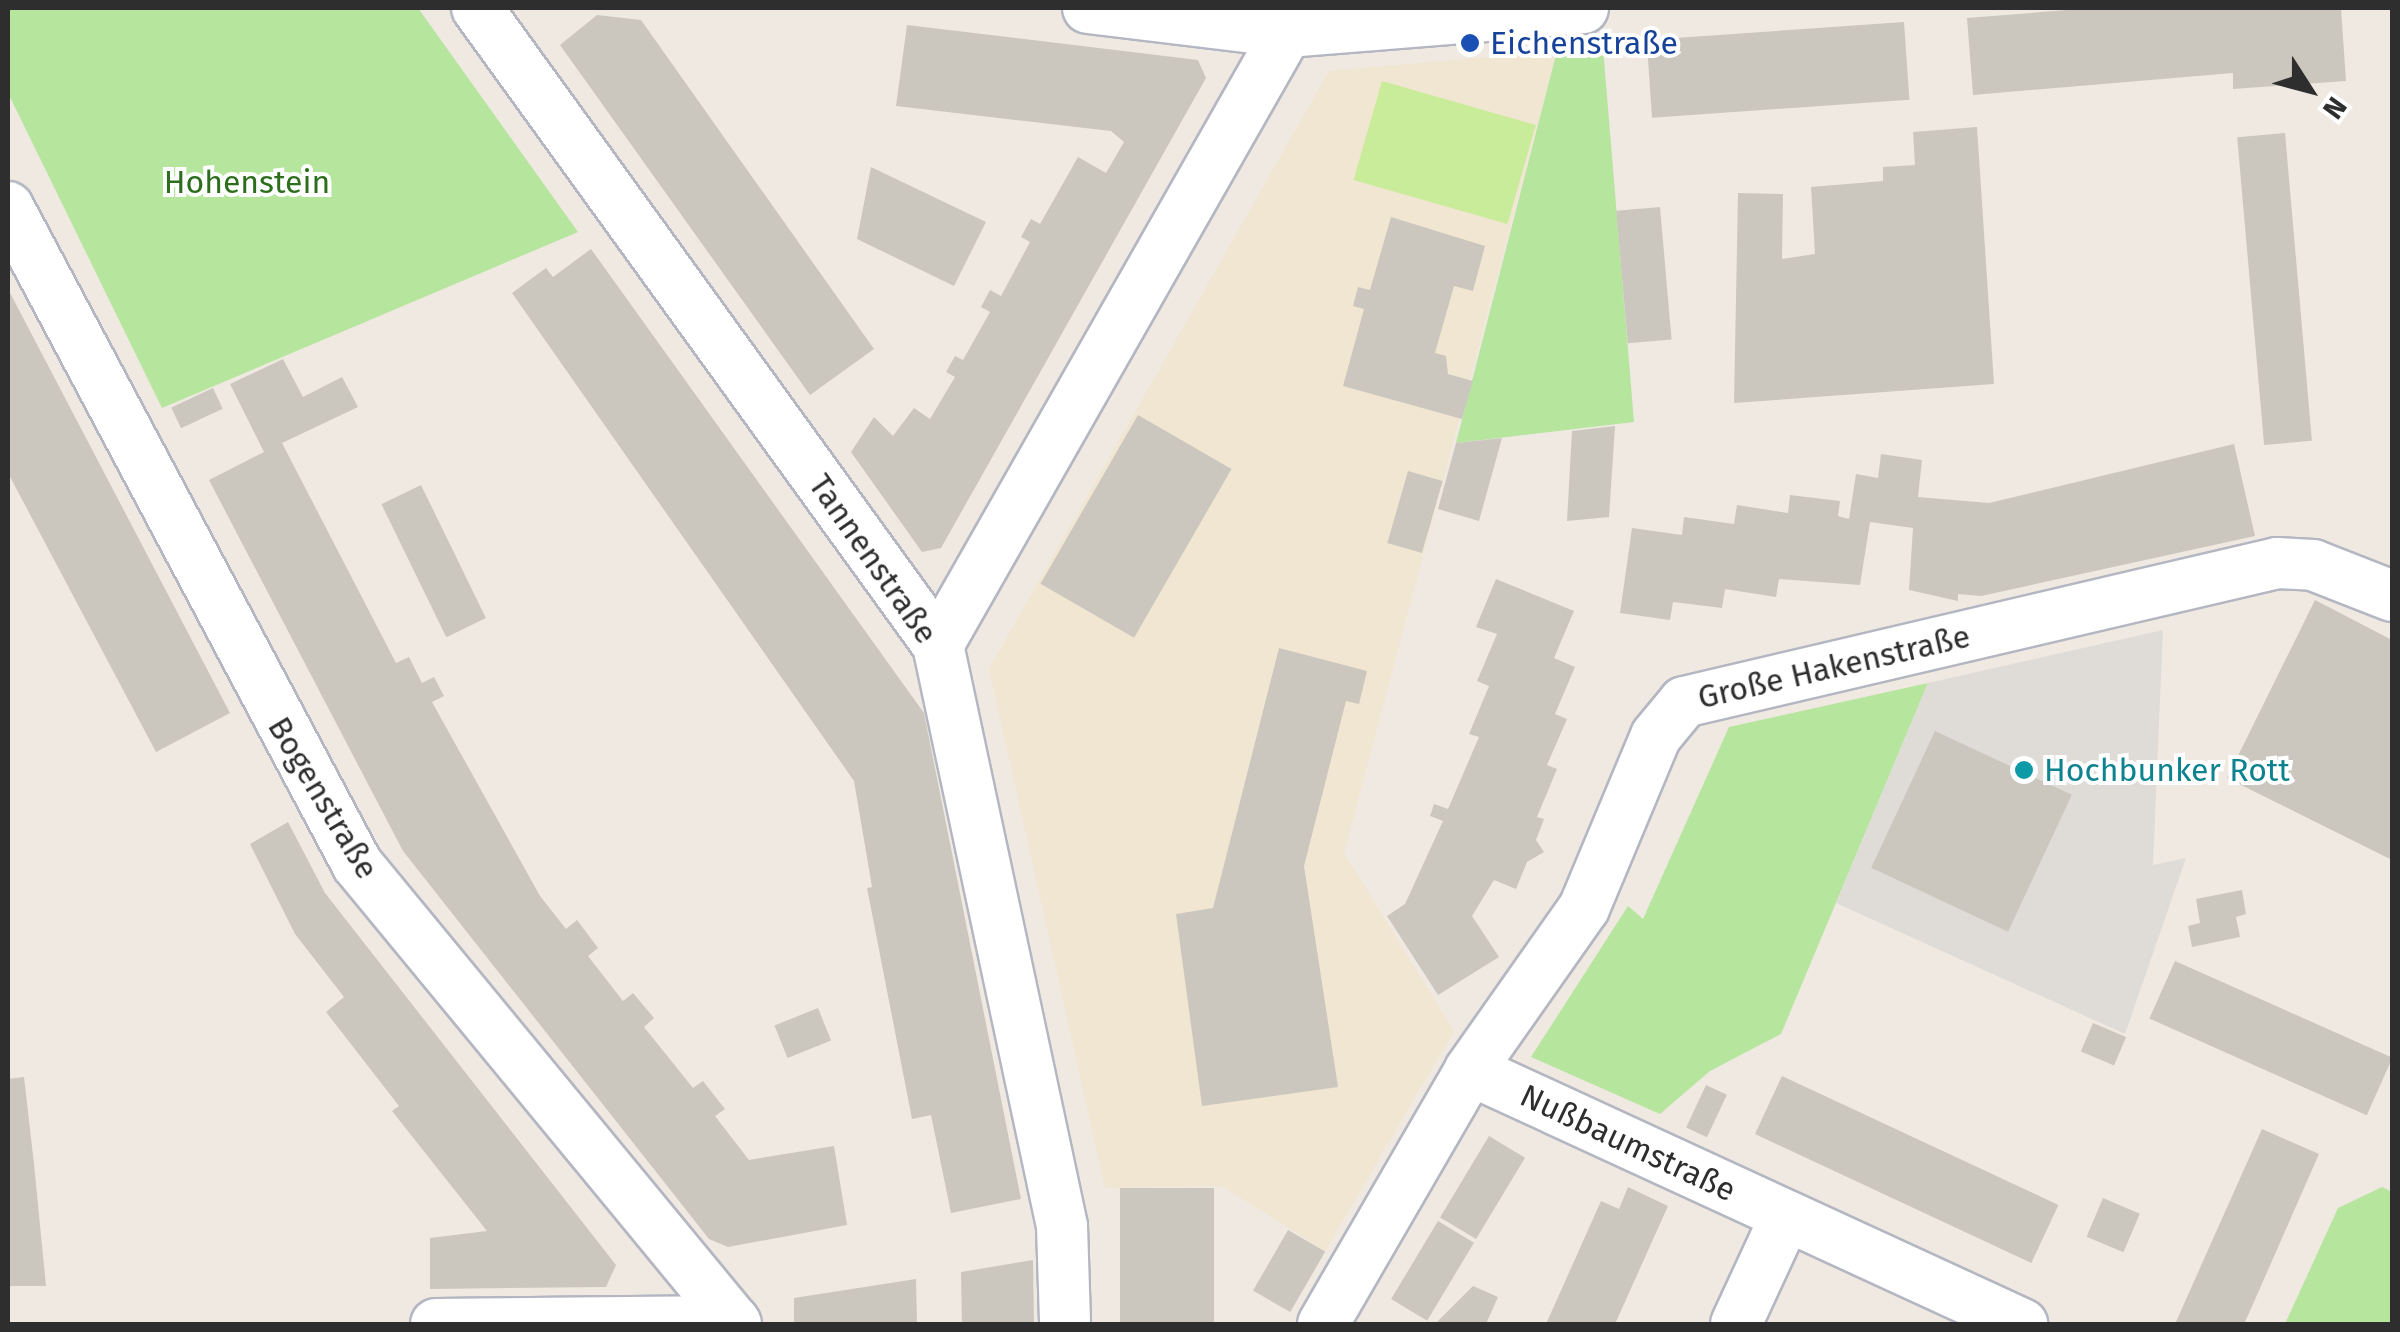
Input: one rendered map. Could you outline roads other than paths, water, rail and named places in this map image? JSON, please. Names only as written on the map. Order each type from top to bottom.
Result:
[{"type":"street","name":"Tannenstraße","points":[[478,8],[938,645],[1062,1226],[1065,1324]]},
{"type":"street","points":[[1088,8],[1289,20],[1583,8]]},
{"type":"street","points":[[938,645],[1289,20]]},
{"type":"street","name":"Bogenstraße","points":[[8,207],[357,864],[735,1322]]},
{"type":"street","name":"Große Hakenstraße","points":[[1323,1324],[1470,1070],[1584,908],[1656,736],[1684,702],[2277,564],[2313,566],[2392,596]]},
{"type":"street","name":"Nußbaumstraße","points":[[1470,1070],[2019,1324]]},
{"type":"street","points":[[1736,1324],[1786,1216]]},
{"type":"street","points":[[436,1324],[735,1322]]},
{"type":"place","name":"Eichenstraße","points":[[1470,43]]},
{"type":"place","name":"Hochbunker Rott","points":[[2024,770]]},
{"type":"park label","name":"Hohenstein","points":[[247,182]]}]
